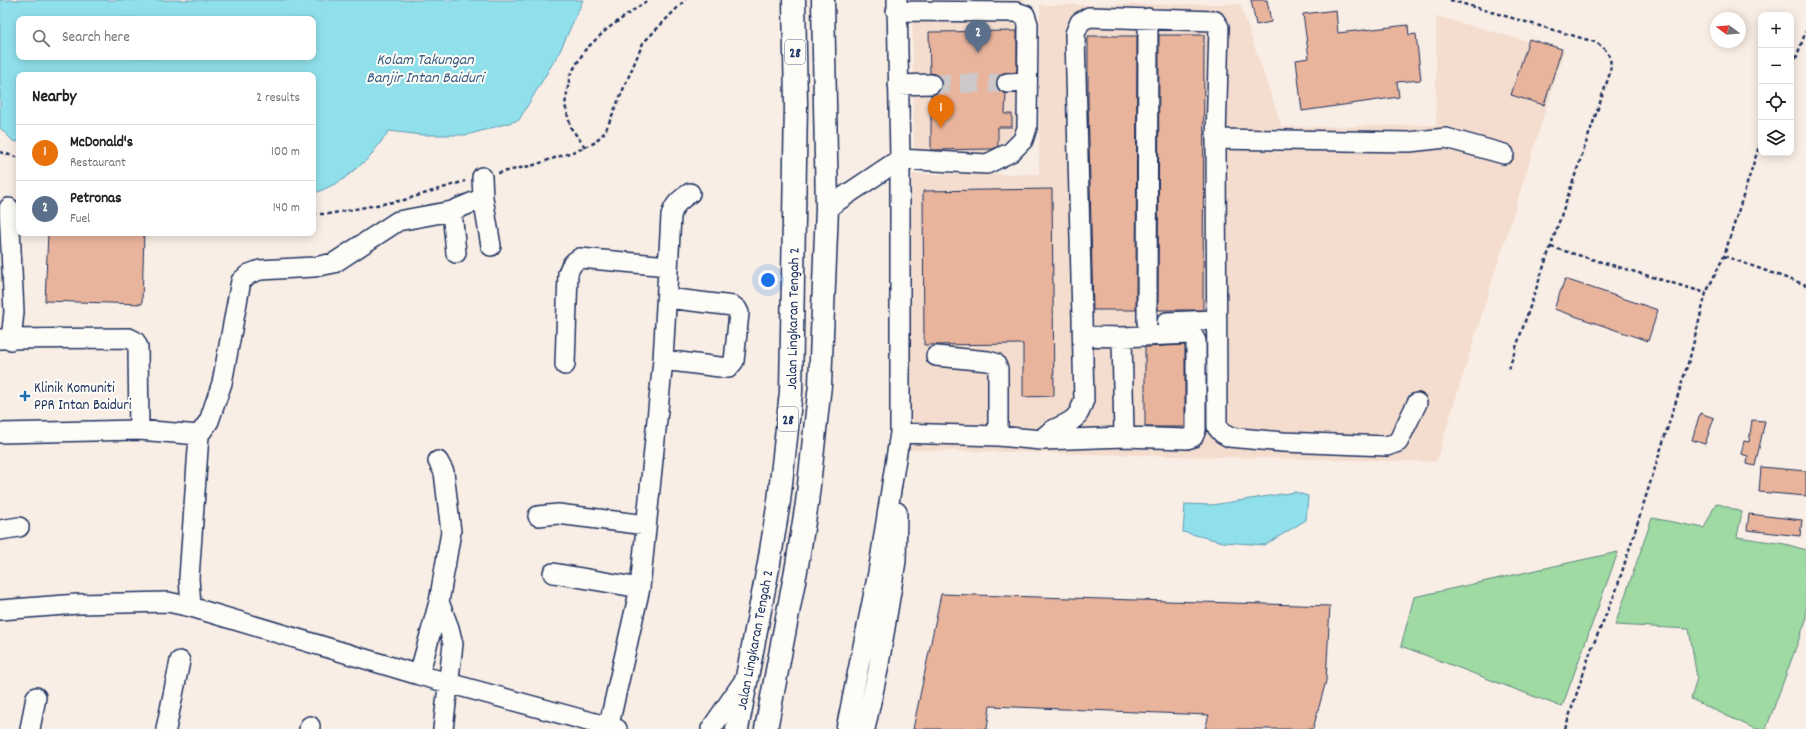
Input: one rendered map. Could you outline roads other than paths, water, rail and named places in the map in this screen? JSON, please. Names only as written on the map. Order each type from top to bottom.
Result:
[{"type":"highway","name":"Jalan Lingkaran Tengah 2","points":[[737,729],[779,502],[791,392],[796,104],[794,0]]},
{"type":"highway","name":"Jalan Lingkaran Tengah 2","points":[[766,729],[797,565],[807,503],[820,385],[827,208],[823,0]]},
{"type":"street","points":[[827,208],[900,159],[988,164],[1011,152],[1023,140],[1027,128],[1028,24],[1025,15],[1016,12],[897,6],[900,159],[900,433],[896,561],[879,663],[865,729]]},
{"type":"street","points":[[1042,440],[1048,432],[1070,422],[1078,414],[1084,400],[1075,34],[1080,22],[1090,17],[1211,20],[1215,21],[1219,27],[1216,139],[1215,320],[1217,427],[1222,433],[1229,437],[1283,442],[1387,446],[1398,442],[1416,403]]},
{"type":"street","points":[[1147,322],[1148,18]]},
{"type":"street","points":[[1006,83],[1028,82]]},
{"type":"street","points":[[898,85],[931,84]]},
{"type":"street","points":[[1216,139],[1409,142],[1446,138],[1504,154]]},
{"type":"street","points":[[482,177],[483,198],[491,246]]},
{"type":"street","points":[[0,610],[78,604],[168,602],[191,607],[419,675],[611,728],[640,588],[663,360],[668,266],[673,209],[677,202],[690,193]]},
{"type":"street","points":[[191,607],[189,578],[199,435],[209,421],[222,383],[241,281],[249,274],[260,270],[314,267],[334,263],[398,221],[452,211],[483,198]]},
{"type":"street","points":[[9,208],[14,312],[6,340],[129,338],[135,341],[138,347],[139,430]]},
{"type":"street","points":[[452,211],[456,253]]},
{"type":"street","points":[[565,366],[568,272],[571,265],[575,261],[580,258],[668,266]]},
{"type":"street","points":[[663,360],[728,368],[734,361],[739,313],[733,306],[667,298]]},
{"type":"street","points":[[1083,330],[1147,322],[1215,320]]},
{"type":"street","points":[[900,433],[998,436],[1042,440],[1124,437],[1187,439],[1192,437],[1196,430],[1196,340],[1194,336],[1190,334],[1122,337],[1083,330]]},
{"type":"street","points":[[1122,337],[1124,437]]},
{"type":"street","points":[[936,356],[995,363],[998,369],[998,436]]},
{"type":"street","points":[[0,433],[139,430],[199,435]]},
{"type":"street","points":[[846,729],[878,573],[900,433]]},
{"type":"street","points":[[419,675],[439,602],[451,532],[444,472],[438,461]]},
{"type":"street","points":[[538,516],[558,514],[646,525]]},
{"type":"street","points":[[0,530],[20,527]]},
{"type":"street","points":[[553,573],[640,588]]},
{"type":"street","points":[[439,602],[449,628],[453,644],[444,729]]},
{"type":"street","points":[[166,729],[180,661]]},
{"type":"street","points":[[711,729],[746,678]]},
{"type":"street","points":[[30,729],[36,697]]},
{"type":"water","name":"Kolam Takungan Banjir Intan Baiduri","points":[[0,0],[583,0],[560,51],[519,120],[467,135],[422,135],[389,131],[369,158],[341,181],[318,192],[316,191],[316,72],[16,72],[16,142],[13,141],[0,128]]},
{"type":"water","points":[[1295,492],[1308,496],[1306,520],[1265,545],[1223,542],[1183,532],[1185,504],[1212,505]]},
{"type":"tunnel","points":[[931,84],[1007,83]]},
{"type":"place","name":"Petronas","points":[[978,53]]},
{"type":"place","name":"McDonald's","points":[[941,128]]},
{"type":"place","name":"Klinik Komuniti PPR Intan Baiduri","points":[[25,396]]}]
